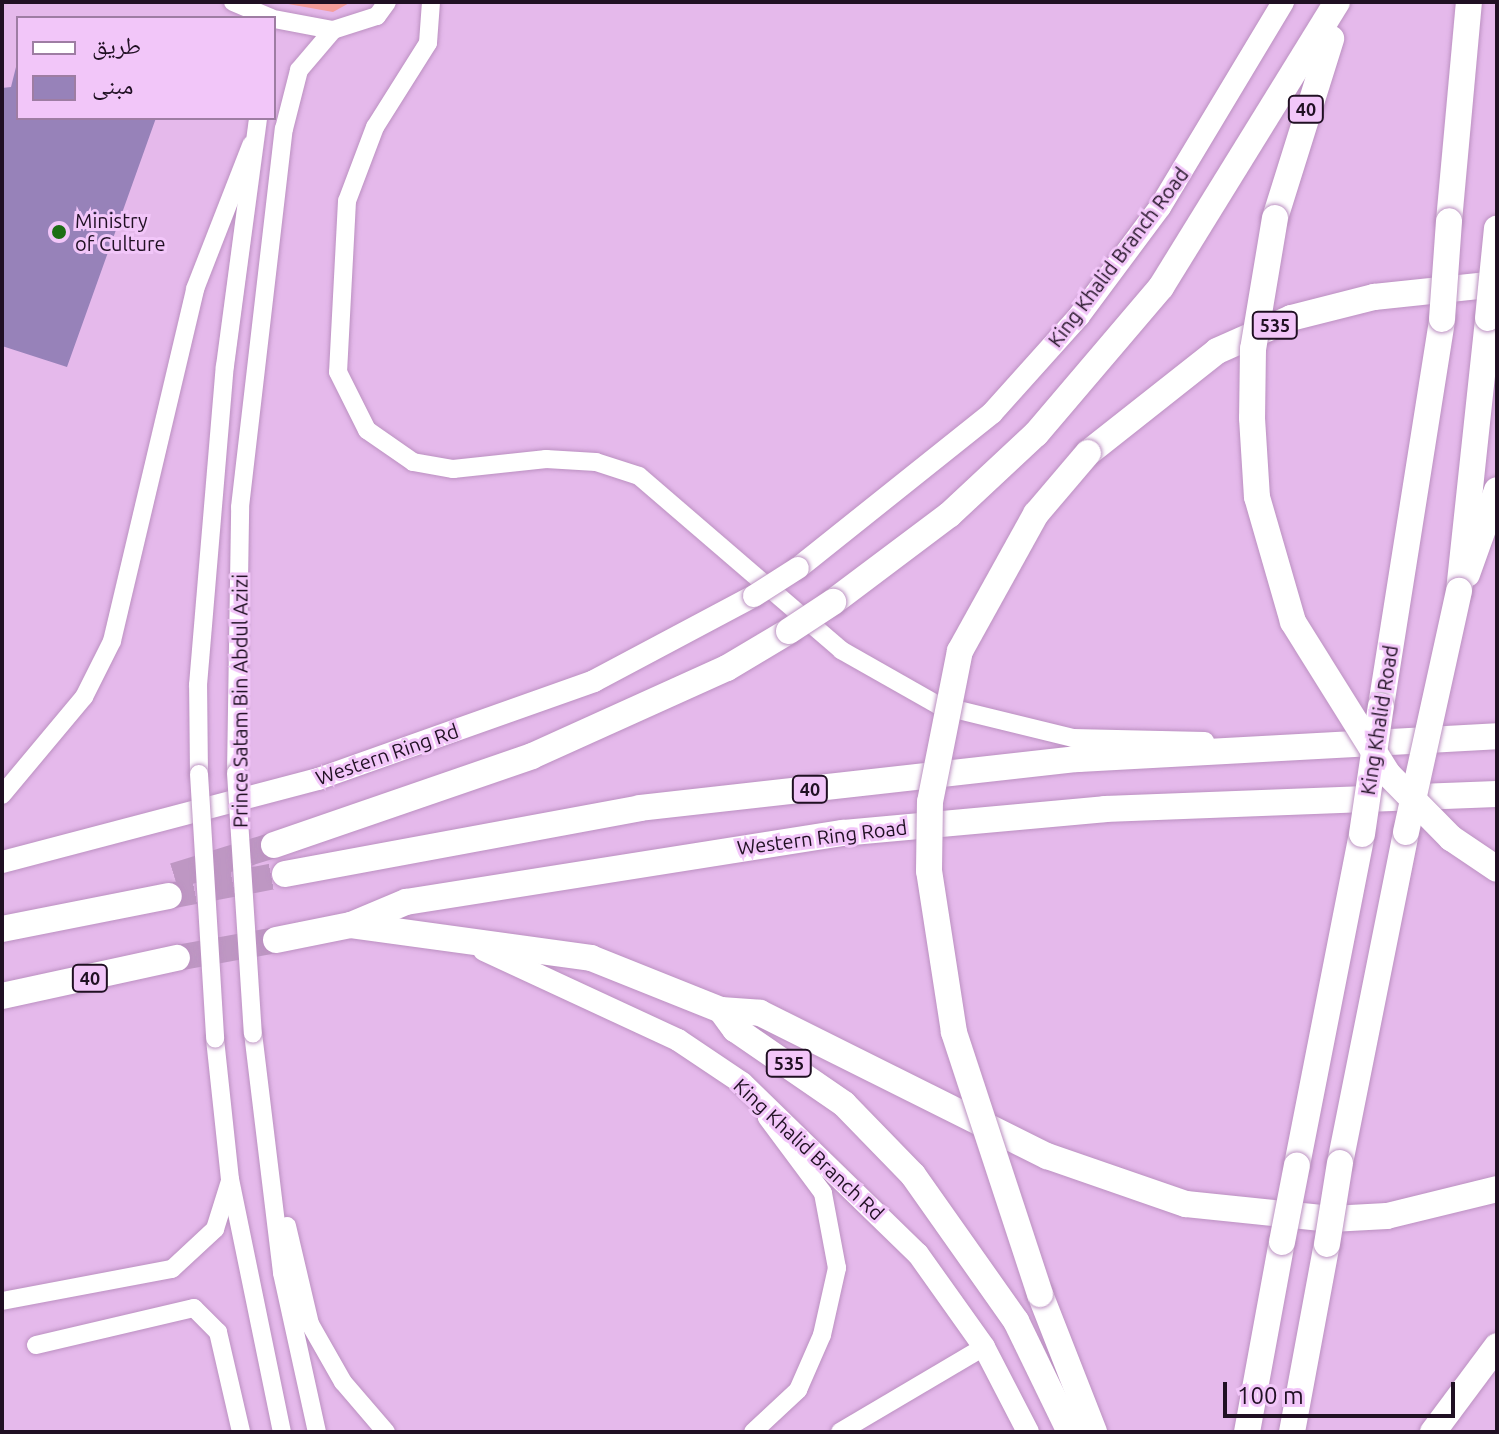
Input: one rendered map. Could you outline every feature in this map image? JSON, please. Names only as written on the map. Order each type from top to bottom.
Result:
[{"type":"highway","name":"40","points":[[274,845],[532,756],[727,668],[833,602],[949,515],[1036,434],[1161,287],[1337,2]]},
{"type":"highway","name":"40","points":[[1345,2],[1275,218],[1253,349],[1252,418],[1257,497],[1293,622],[1388,774],[1451,838],[1497,869]]},
{"type":"highway","name":"King Khalid Road","points":[[1247,1432],[1362,834],[1442,319],[1469,2]]},
{"type":"highway","points":[[1292,1432],[1340,1163],[1406,832],[1459,591],[1497,228]]},
{"type":"highway","name":"535","points":[[1094,1432],[1040,1294],[954,1032],[929,871],[930,802],[960,651],[1036,514],[1088,453],[1217,351],[1291,318],[1374,297],[1497,284]]},
{"type":"highway","points":[[1459,591],[1497,490]]},
{"type":"highway","name":"40","points":[[285,874],[640,808],[1078,759],[1492,734]]},
{"type":"highway","name":"Western Ring Road","points":[[276,940],[351,925],[406,902],[843,833],[1377,794],[1497,794]]},
{"type":"highway","points":[[2,929],[171,886]]},
{"type":"highway","name":"535","points":[[351,925],[591,958],[721,1010],[760,1013],[1047,1156],[1186,1204],[1331,1219],[1387,1216],[1497,1189]]},
{"type":"highway","name":"40","points":[[2,996],[177,958]]},
{"type":"highway","name":"535","points":[[721,1010],[735,1029],[844,1104],[913,1175],[1016,1321],[1070,1432]]},
{"type":"highway","points":[[1433,1432],[1497,1346]]},
{"type":"main road","name":"King Khalid Branch Road","points":[[754,596],[798,568],[992,413],[1079,316],[1160,207],[1283,2]]},
{"type":"main road","name":"Western Ring Rd","points":[[2,862],[318,779],[594,681],[754,596]]},
{"type":"main road","name":"King Khalid Branch Rd","points":[[462,941],[567,983],[742,1083],[918,1254],[984,1347],[1028,1432]]},
{"type":"street","points":[[233,2],[261,16]]},
{"type":"street","points":[[276,19],[333,30],[377,16],[387,2]]},
{"type":"street","points":[[431,2],[428,43],[375,127],[347,201],[338,372],[348,401],[389,448],[453,469],[546,459],[596,462],[639,476],[841,650],[938,705],[990,722],[1073,738],[1340,743]]},
{"type":"street","name":"Prince Satam Bin Abdul Azizi","points":[[317,1432],[282,1273],[270,1153],[253,1033],[236,773],[240,507],[284,129],[299,70],[333,30]]},
{"type":"street","name":"Prince Satam Bin Abdul Azizi","points":[[257,120],[251,145],[199,669],[199,774],[215,1039],[230,1179],[282,1432]]},
{"type":"street","points":[[2,795],[84,697],[112,641],[191,304],[251,145]]},
{"type":"street","points":[[742,1083],[823,1193],[837,1268],[798,1390],[753,1432]]},
{"type":"street","points":[[270,1153],[310,1324],[343,1382],[386,1432]]},
{"type":"street","points":[[2,1301],[172,1269],[215,1229],[230,1179]]},
{"type":"street","points":[[36,1345],[194,1308],[218,1332],[241,1432]]},
{"type":"street","points":[[840,1432],[984,1347]]},
{"type":"shaded area","points":[[277,2],[351,2],[333,12]]},
{"type":"building","name":"Ministry of Culture","points":[[16,67],[16,120],[155,120],[67,367],[2,346],[2,88],[11,87]]},
{"type":"tunnel","points":[[174,876],[274,845]]},
{"type":"tunnel","points":[[169,896],[285,874]]},
{"type":"tunnel","points":[[177,958],[276,940]]},
{"type":"place","name":"Ministry of Culture","points":[[59,232]]}]
